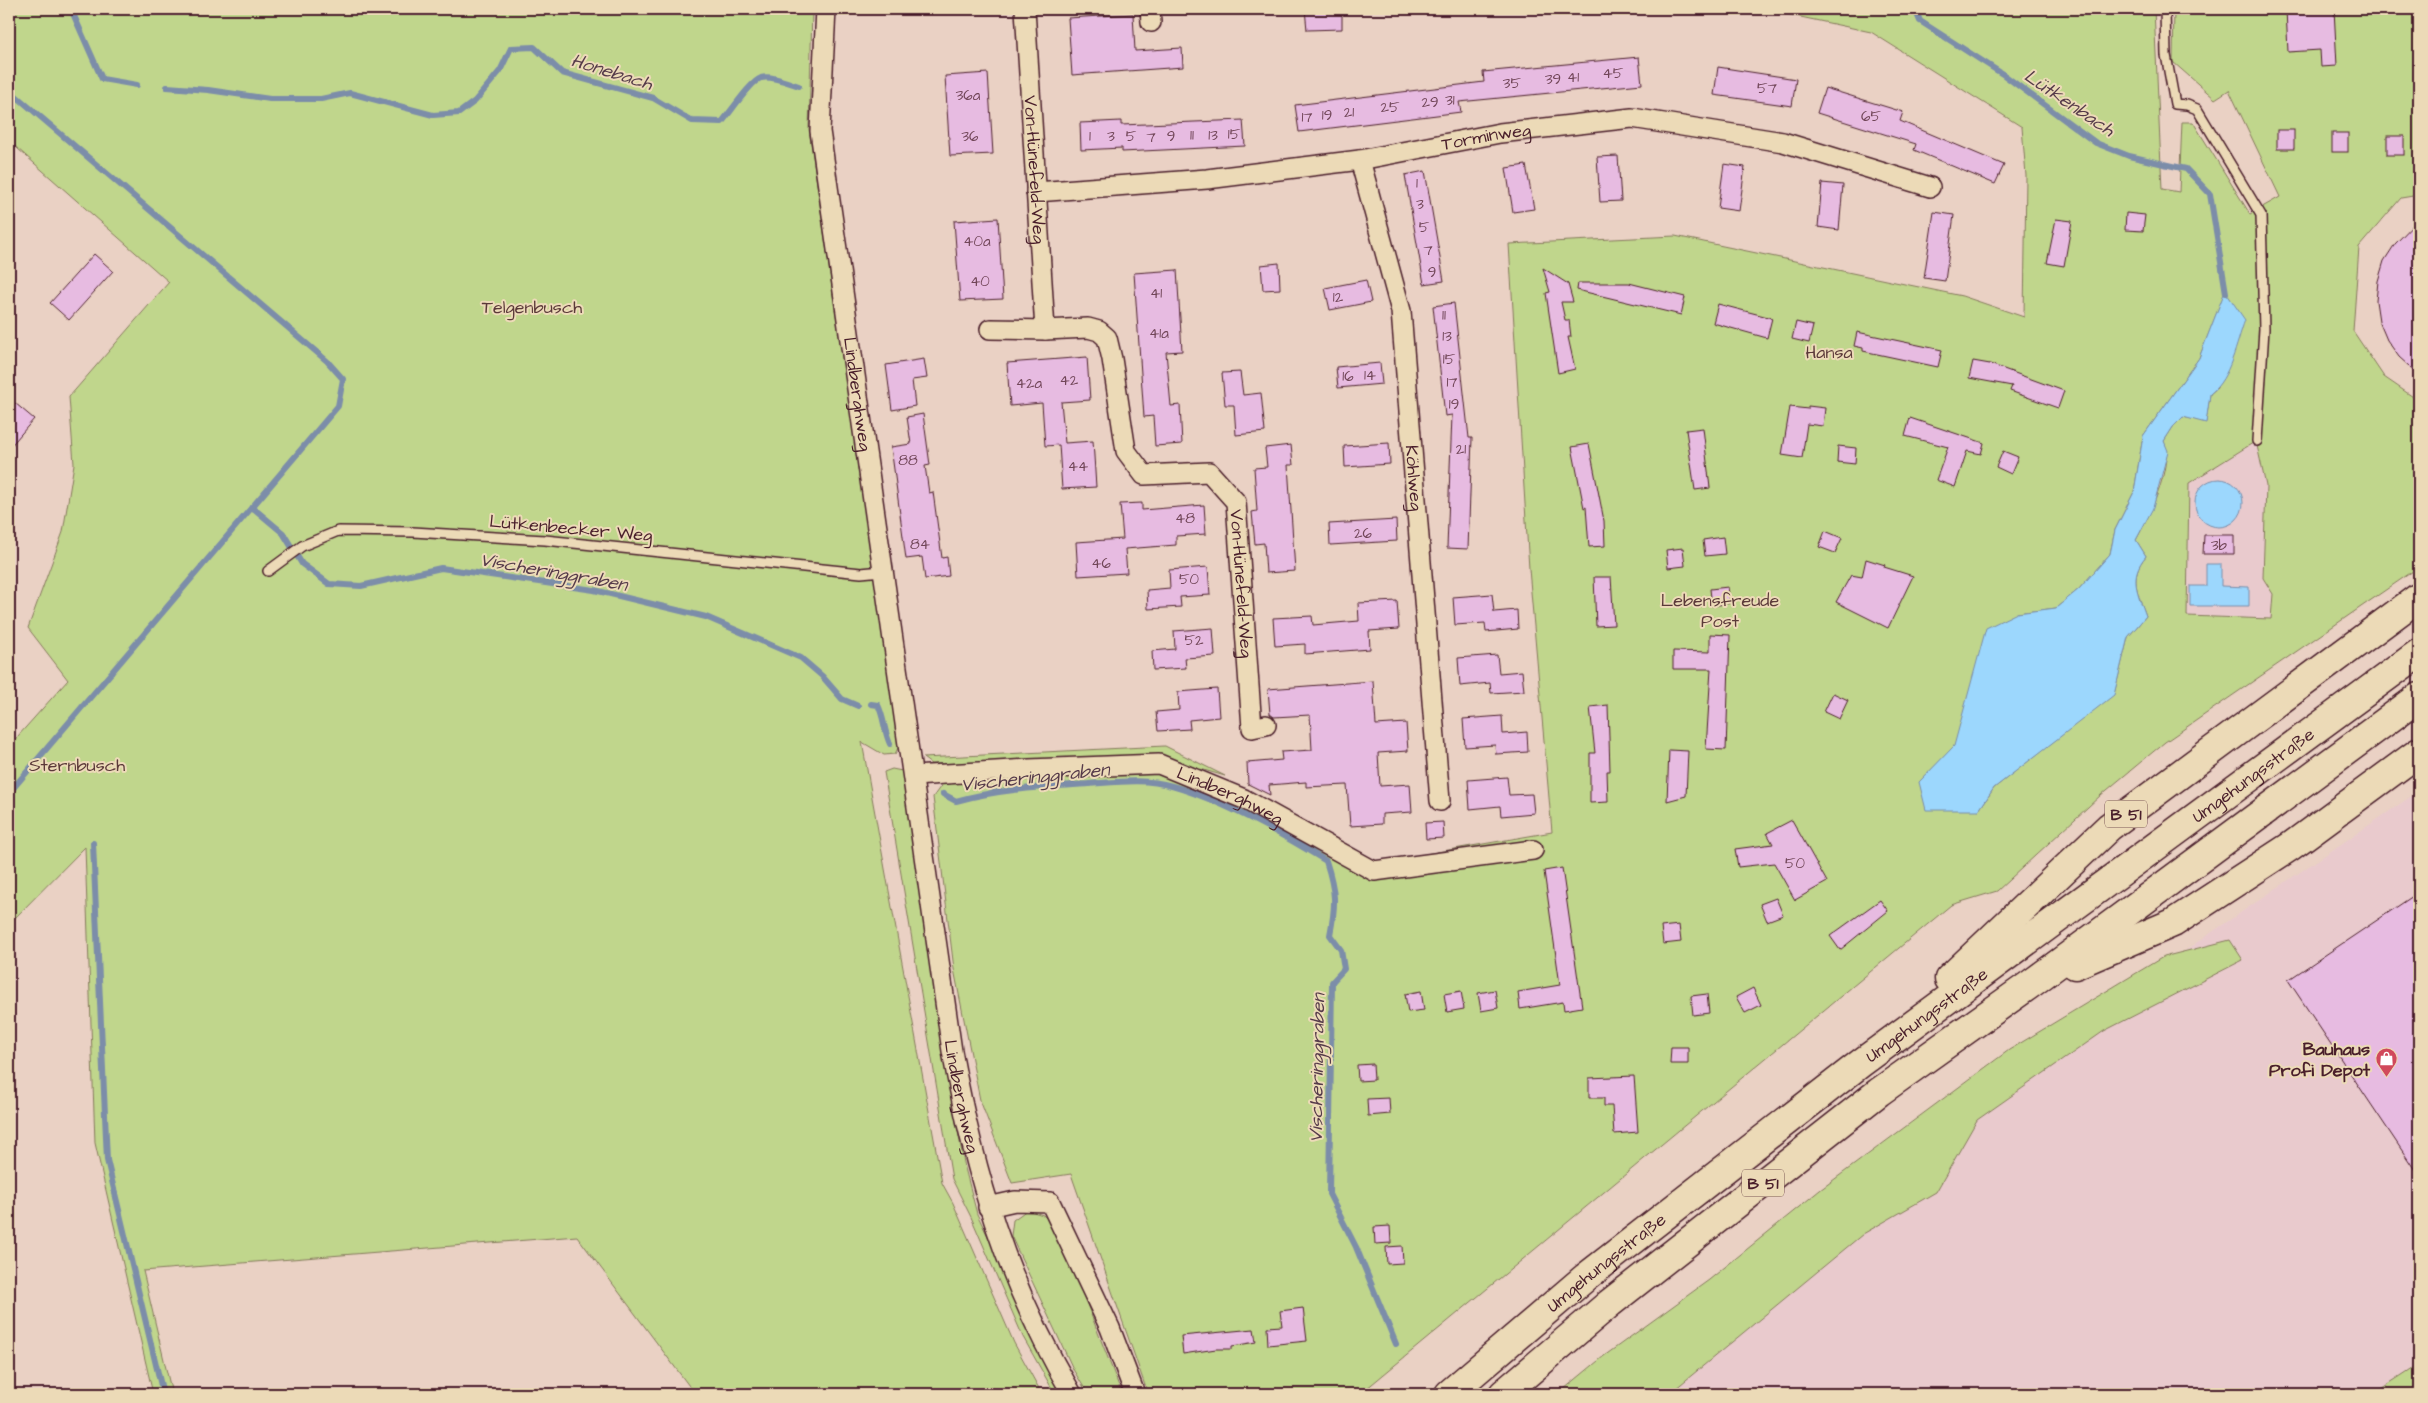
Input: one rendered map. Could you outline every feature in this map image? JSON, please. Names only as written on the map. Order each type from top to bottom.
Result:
[{"type":"highway","name":"B 51","points":[[1861,1063],[2109,826],[2419,598]]},
{"type":"highway","name":"Umgehungsstraße","points":[[1449,1394],[1586,1278],[1861,1063],[2419,652]]},
{"type":"highway","name":"Umgehungsstraße","points":[[1503,1394],[1610,1303],[1872,1098],[2032,983],[2419,697]]},
{"type":"highway","name":"B 51","points":[[2032,983],[2173,923],[2291,846],[2419,752]]},
{"type":"street","name":"Lindberghweg","points":[[826,9],[820,130],[952,1052],[965,1123],[988,1207],[1018,1288],[1053,1361],[1072,1394]]},
{"type":"street","name":"Von-Hünefeld-Weg","points":[[1025,9],[1045,330]]},
{"type":"street","name":"Torminweg","points":[[1036,192],[1207,179],[1360,160],[1500,133],[1632,118],[1782,142],[1930,187]]},
{"type":"street","name":"Köhlweg","points":[[1360,160],[1401,311],[1440,801]]},
{"type":"street","name":"Von-Hünefeld-Weg","points":[[990,329],[1045,330],[1088,328],[1099,331],[1107,338],[1112,359],[1126,450],[1144,475],[1210,472],[1236,502],[1252,728],[1266,725]]},
{"type":"street","name":"Lindberghweg","points":[[914,776],[1159,764],[1244,799],[1374,871],[1533,850]]},
{"type":"street","points":[[988,1207],[1015,1201],[1050,1202],[1110,1328],[1135,1394]]},
{"type":"lane","points":[[2165,9],[2166,55],[2175,104],[2187,105],[2197,109],[2261,214],[2264,329],[2256,441]]},
{"type":"lane","name":"Lütkenbecker Weg","points":[[268,571],[302,546],[338,530],[413,532],[545,540],[842,571],[882,571]]},
{"type":"shaded area","points":[[2257,441],[2266,486],[2263,578],[2273,594],[2271,619],[2187,616],[2189,482]]},
{"type":"shaded area","points":[[2419,791],[2419,1394],[1637,1394],[2061,1035]]},
{"type":"green space","points":[[9,9],[812,9],[809,129],[899,746],[895,754],[884,755],[862,742],[942,1183],[953,1203],[1014,1343],[1042,1394],[695,1394],[577,1236],[143,1271],[172,1394],[153,1394],[95,1143],[85,847],[9,924],[9,746],[68,680],[28,628],[63,532],[74,464],[69,397],[169,282],[9,141]]},
{"type":"green space","points":[[1763,9],[2154,9],[2162,189],[2179,192],[2182,122],[2193,122],[2250,214],[2280,197],[2229,90],[2215,99],[2173,62],[2174,9],[2419,9],[2419,195],[2401,198],[2359,247],[2353,331],[2384,377],[2419,401],[2419,567],[2165,742],[2101,795],[1997,891],[1951,905],[1360,1394],[1148,1394],[1071,1174],[1012,1183],[980,1100],[954,969],[933,797],[943,783],[1119,769],[1160,773],[1209,790],[1363,868],[1391,860],[1552,832],[1529,569],[1509,244],[1675,236],[1962,296],[2024,317],[2026,176],[2022,127],[1871,32]],"holes":[[[2225,292],[2217,388],[2210,394],[2206,422],[2183,417],[2173,427],[2164,441],[2166,452],[2163,478],[2153,505],[2136,540],[2146,556],[2137,571],[2136,578],[2136,585],[2146,616],[2128,637],[2114,694],[1994,788],[1979,810],[1919,782],[1954,747],[2017,613],[2056,608],[2079,589],[2110,554],[2115,530],[2134,492],[2143,436],[2199,358]],[[2256,441],[2266,486],[2263,578],[2273,594],[2271,619],[2187,616],[2189,483]]]},
{"type":"green space","points":[[1165,746],[1225,776],[1165,759],[931,764],[923,758]]},
{"type":"green space","points":[[892,769],[902,771],[945,1065],[965,1168],[977,1214],[1065,1394],[1055,1394],[1023,1337],[971,1217],[952,1179],[884,772]]},
{"type":"green space","points":[[2230,940],[2243,960],[2104,1031],[1977,1120],[1936,1192],[1863,1234],[1669,1394],[1558,1394],[1604,1356],[1709,1280],[1820,1190],[2009,1050],[2163,957]]},
{"type":"green space","points":[[1027,1210],[1043,1215],[1058,1230],[1122,1394],[1088,1394],[1074,1371],[1011,1236],[1013,1220]]},
{"type":"green space","points":[[2419,1364],[2419,1394],[2373,1394]]},
{"type":"water","points":[[2225,291],[2245,320],[2228,369],[2223,379],[2210,394],[2206,423],[2183,417],[2173,427],[2164,441],[2168,451],[2153,508],[2136,540],[2146,556],[2137,571],[2136,585],[2146,616],[2128,637],[2114,695],[1994,788],[1979,810],[1926,810],[1919,782],[1954,746],[1986,628],[2017,613],[2056,608],[2079,589],[2110,554],[2115,530],[2134,492],[2143,436],[2199,358]]},
{"type":"water","points":[[2214,479],[2224,479],[2233,483],[2239,489],[2242,494],[2242,512],[2233,523],[2224,527],[2214,527],[2205,523],[2199,517],[2195,508],[2195,498],[2199,489],[2205,483]]},
{"type":"water","points":[[2206,564],[2221,564],[2221,586],[2249,587],[2249,606],[2190,606],[2190,586],[2206,586]]},
{"type":"building","points":[[1305,9],[1342,9],[1342,29],[1307,30]]},
{"type":"building","points":[[2286,9],[2334,9],[2337,66],[2321,67],[2320,50],[2288,52]]},
{"type":"building","points":[[1133,14],[1135,51],[1182,48],[1183,67],[1072,75],[1068,18]]},
{"type":"building","points":[[1639,57],[1642,84],[1459,102],[1461,112],[1299,132],[1295,105],[1484,82],[1483,72]]},
{"type":"building","points":[[1718,67],[1796,79],[1792,106],[1714,95]]},
{"type":"building","points":[[988,73],[993,154],[950,156],[945,76]]},
{"type":"building","points":[[1825,88],[1903,112],[1900,121],[2004,165],[1995,184],[1914,150],[1916,144],[1817,113]]},
{"type":"building","points":[[1243,120],[1245,146],[1122,152],[1122,148],[1081,150],[1080,123],[1121,121],[1121,125]]},
{"type":"building","points":[[2277,130],[2294,130],[2294,149],[2277,149]]},
{"type":"building","points":[[2332,133],[2348,133],[2348,152],[2332,152]]},
{"type":"building","points":[[2387,136],[2404,136],[2404,155],[2387,155]]},
{"type":"building","points":[[1618,156],[1621,201],[1600,202],[1597,157]]},
{"type":"building","points":[[1724,164],[1745,167],[1739,211],[1718,208]]},
{"type":"building","points":[[1526,165],[1534,209],[1513,212],[1506,168]]},
{"type":"building","points":[[1425,171],[1444,281],[1424,284],[1405,175]]},
{"type":"building","points":[[1822,183],[1843,185],[1839,230],[1818,227]]},
{"type":"building","points":[[1934,212],[1954,215],[1945,281],[1924,278]]},
{"type":"building","points":[[2126,213],[2145,215],[2143,231],[2125,230]]},
{"type":"building","points":[[998,218],[1003,299],[960,301],[954,221]]},
{"type":"building","points":[[2056,219],[2072,221],[2064,266],[2047,263]]},
{"type":"building","points":[[2419,219],[2419,375],[2399,357],[2387,340],[2379,321],[2376,301],[2378,281],[2384,261],[2395,244]]},
{"type":"building","points":[[94,254],[113,271],[69,320],[50,303]]},
{"type":"building","points":[[1279,263],[1280,289],[1263,290],[1261,265]]},
{"type":"building","points":[[1543,268],[1568,284],[1573,302],[1561,302],[1565,320],[1569,320],[1571,337],[1568,337],[1575,369],[1558,373],[1546,293],[1550,292]]},
{"type":"building","points":[[1177,270],[1182,351],[1166,352],[1171,406],[1180,405],[1182,444],[1155,446],[1153,416],[1144,417],[1134,273]]},
{"type":"building","points":[[1366,280],[1371,302],[1330,310],[1325,288]]},
{"type":"building","points":[[1578,283],[1629,283],[1685,297],[1681,315],[1577,290]]},
{"type":"building","points":[[1454,303],[1469,438],[1472,438],[1468,549],[1447,548],[1452,415],[1445,416],[1433,306]]},
{"type":"building","points":[[1718,304],[1772,318],[1767,338],[1713,323]]},
{"type":"building","points":[[1796,322],[1813,326],[1809,343],[1792,339]]},
{"type":"building","points":[[1857,332],[1942,350],[1938,367],[1863,351],[1863,348],[1854,346]]},
{"type":"building","points":[[1087,357],[1090,400],[1061,402],[1065,443],[1093,441],[1096,487],[1062,489],[1059,445],[1045,446],[1042,403],[1010,406],[1007,363]]},
{"type":"building","points":[[924,359],[927,378],[912,380],[915,406],[892,410],[886,365]]},
{"type":"building","points":[[1973,361],[1990,364],[2064,391],[2058,408],[2010,391],[2012,386],[1969,378]]},
{"type":"building","points":[[1380,363],[1382,384],[1338,388],[1336,367]]},
{"type":"building","points":[[1240,372],[1243,395],[1261,393],[1265,432],[1236,435],[1234,405],[1225,405],[1222,373]]},
{"type":"building","points":[[9,398],[34,419],[9,448]]},
{"type":"building","points":[[1808,406],[1825,408],[1823,426],[1807,424],[1802,458],[1782,455],[1790,407],[1808,409]]},
{"type":"building","points":[[923,414],[930,465],[925,466],[929,493],[933,492],[942,558],[947,557],[949,576],[925,579],[922,557],[906,559],[891,447],[911,444],[907,417]]},
{"type":"building","points":[[1910,418],[1984,443],[1981,454],[1967,451],[1955,487],[1936,480],[1948,447],[1905,436]]},
{"type":"building","points":[[1703,428],[1710,488],[1695,490],[1686,430]]},
{"type":"building","points":[[1389,443],[1390,464],[1345,467],[1344,446]]},
{"type":"building","points":[[1589,444],[1604,521],[1605,546],[1589,547],[1586,507],[1584,508],[1572,447]]},
{"type":"building","points":[[1291,445],[1293,465],[1288,465],[1295,571],[1266,573],[1264,543],[1255,544],[1252,512],[1257,511],[1254,468],[1267,467],[1265,448]]},
{"type":"building","points":[[1838,446],[1856,448],[1855,464],[1837,462]]},
{"type":"building","points":[[2003,451],[2018,457],[2011,474],[1996,467]]},
{"type":"building","points":[[1142,503],[1142,510],[1204,505],[1206,534],[1176,536],[1176,545],[1125,549],[1127,573],[1078,576],[1076,542],[1123,539],[1120,504]]},
{"type":"building","points":[[1396,520],[1397,541],[1330,545],[1329,524]]},
{"type":"building","points":[[1825,531],[1842,538],[1835,553],[1819,547]]},
{"type":"building","points":[[2204,535],[2234,535],[2234,554],[2203,554]]},
{"type":"building","points":[[1723,537],[1725,554],[1705,556],[1703,540]]},
{"type":"building","points":[[1683,548],[1685,566],[1668,568],[1666,550]]},
{"type":"building","points":[[1866,559],[1913,576],[1888,628],[1836,602],[1851,575],[1862,577]]},
{"type":"building","points":[[1208,567],[1210,595],[1180,597],[1181,607],[1148,609],[1147,590],[1170,588],[1169,570]]},
{"type":"building","points":[[1594,577],[1611,577],[1614,625],[1596,626]]},
{"type":"building","points":[[1728,587],[1730,603],[1712,606],[1710,589]]},
{"type":"building","points":[[1492,594],[1494,612],[1517,610],[1518,629],[1486,632],[1485,623],[1455,625],[1453,597]]},
{"type":"building","points":[[1397,601],[1399,629],[1369,631],[1370,649],[1305,654],[1305,644],[1275,646],[1273,618],[1312,616],[1313,625],[1359,621],[1358,603]]},
{"type":"building","points":[[1213,628],[1215,656],[1185,658],[1186,668],[1153,670],[1152,651],[1175,649],[1174,631]]},
{"type":"building","points":[[1710,634],[1730,635],[1726,750],[1706,749],[1711,669],[1673,669],[1673,651],[1710,652]]},
{"type":"building","points":[[1497,655],[1499,673],[1522,671],[1524,691],[1491,693],[1490,683],[1460,686],[1458,658]]},
{"type":"building","points":[[1373,681],[1376,725],[1406,723],[1408,751],[1378,753],[1380,786],[1410,784],[1412,812],[1382,814],[1382,824],[1350,826],[1347,785],[1306,787],[1306,782],[1269,785],[1270,795],[1248,784],[1247,763],[1282,760],[1281,752],[1312,750],[1310,715],[1274,717],[1270,714],[1268,689]]},
{"type":"building","points":[[1217,689],[1219,717],[1189,720],[1190,729],[1158,731],[1156,712],[1179,710],[1178,692]]},
{"type":"building","points":[[1833,693],[1848,700],[1839,719],[1824,712]]},
{"type":"building","points":[[1608,705],[1610,771],[1607,771],[1608,802],[1590,803],[1590,753],[1595,753],[1590,707]]},
{"type":"building","points":[[1502,716],[1503,734],[1527,732],[1528,752],[1496,754],[1495,745],[1465,747],[1463,719]]},
{"type":"building","points":[[1669,750],[1688,751],[1686,796],[1667,801]]},
{"type":"building","points":[[1507,777],[1509,795],[1532,794],[1534,813],[1501,816],[1500,806],[1470,809],[1468,780]]},
{"type":"building","points":[[1792,820],[1827,882],[1795,900],[1774,863],[1738,867],[1735,849],[1773,844],[1767,833]]},
{"type":"building","points":[[1443,822],[1444,838],[1426,839],[1425,823]]},
{"type":"building","points":[[1562,868],[1582,1007],[1564,1010],[1563,1002],[1520,1009],[1518,992],[1560,985],[1544,871]]},
{"type":"building","name":"Bauhaus Profi Depot","points":[[2419,892],[2419,1176],[2288,980]]},
{"type":"building","points":[[1776,898],[1783,915],[1767,921],[1760,904]]},
{"type":"building","points":[[1880,900],[1888,911],[1840,950],[1830,936]]},
{"type":"building","points":[[1679,925],[1681,942],[1663,944],[1661,927]]},
{"type":"building","points":[[1753,988],[1761,1005],[1745,1013],[1736,997]]},
{"type":"building","points":[[1495,990],[1498,1008],[1481,1011],[1478,993]]},
{"type":"building","points":[[1421,991],[1424,1010],[1408,1012],[1405,994]]},
{"type":"building","points":[[1461,991],[1464,1009],[1447,1012],[1444,994]]},
{"type":"building","points":[[1707,994],[1709,1013],[1693,1015],[1691,996]]},
{"type":"building","points":[[1671,1047],[1688,1047],[1688,1064],[1670,1064]]},
{"type":"building","points":[[1373,1064],[1374,1080],[1358,1081],[1357,1065]]},
{"type":"building","points":[[1634,1076],[1638,1132],[1614,1134],[1612,1106],[1604,1106],[1604,1098],[1589,1098],[1589,1078]]},
{"type":"building","points":[[1389,1098],[1390,1114],[1368,1116],[1367,1099]]},
{"type":"building","points":[[1390,1226],[1391,1243],[1375,1244],[1374,1227]]},
{"type":"building","points":[[1402,1246],[1403,1263],[1387,1264],[1386,1247]]},
{"type":"building","points":[[1303,1308],[1307,1341],[1268,1345],[1267,1327],[1282,1326],[1280,1311]]},
{"type":"building","points":[[1254,1329],[1256,1342],[1232,1346],[1232,1349],[1216,1349],[1183,1354],[1181,1336]]},
{"type":"waterway","name":"Honebach","points":[[71,9],[102,79],[137,85]]},
{"type":"waterway","name":"Lütkenbach","points":[[1915,9],[1920,21],[2004,75],[2096,143],[2129,156],[2186,169],[2210,194],[2226,293]]},
{"type":"waterway","name":"Honebach","points":[[167,87],[208,90],[270,99],[321,99],[350,93],[433,115],[459,113],[475,101],[500,71],[511,48],[534,47],[562,73],[653,98],[692,121],[722,122],[746,91],[761,78],[775,78],[799,86]]},
{"type":"waterway","points":[[9,90],[327,361],[343,379],[338,406],[9,793]]},
{"type":"waterway","name":"Vischeringgraben","points":[[252,507],[283,533],[302,564],[329,584],[361,586],[441,568],[594,590],[706,617],[801,658],[822,676],[842,699],[858,706]]},
{"type":"waterway","name":"Vischeringgraben","points":[[871,704],[878,705],[890,744]]},
{"type":"waterway","name":"Vischeringgraben","points":[[943,794],[956,801],[1005,791],[1131,781],[1152,782],[1191,792],[1232,809],[1326,861],[1332,881],[1334,898],[1330,935],[1341,950],[1344,969],[1332,982],[1329,1194],[1356,1247],[1396,1344]]},
{"type":"waterway","points":[[93,843],[107,1160],[163,1394]]},
{"type":"place","name":"Bauhaus Profi Depot","points":[[2386,1078]]},
{"type":"park label","name":"Telgenbusch","points":[[532,307]]},
{"type":"park label","name":"Hansa","points":[[1829,352]]},
{"type":"park label","name":"Lebensfreude Post","points":[[1720,610]]},
{"type":"park label","name":"Sternbusch","points":[[77,765]]}]
